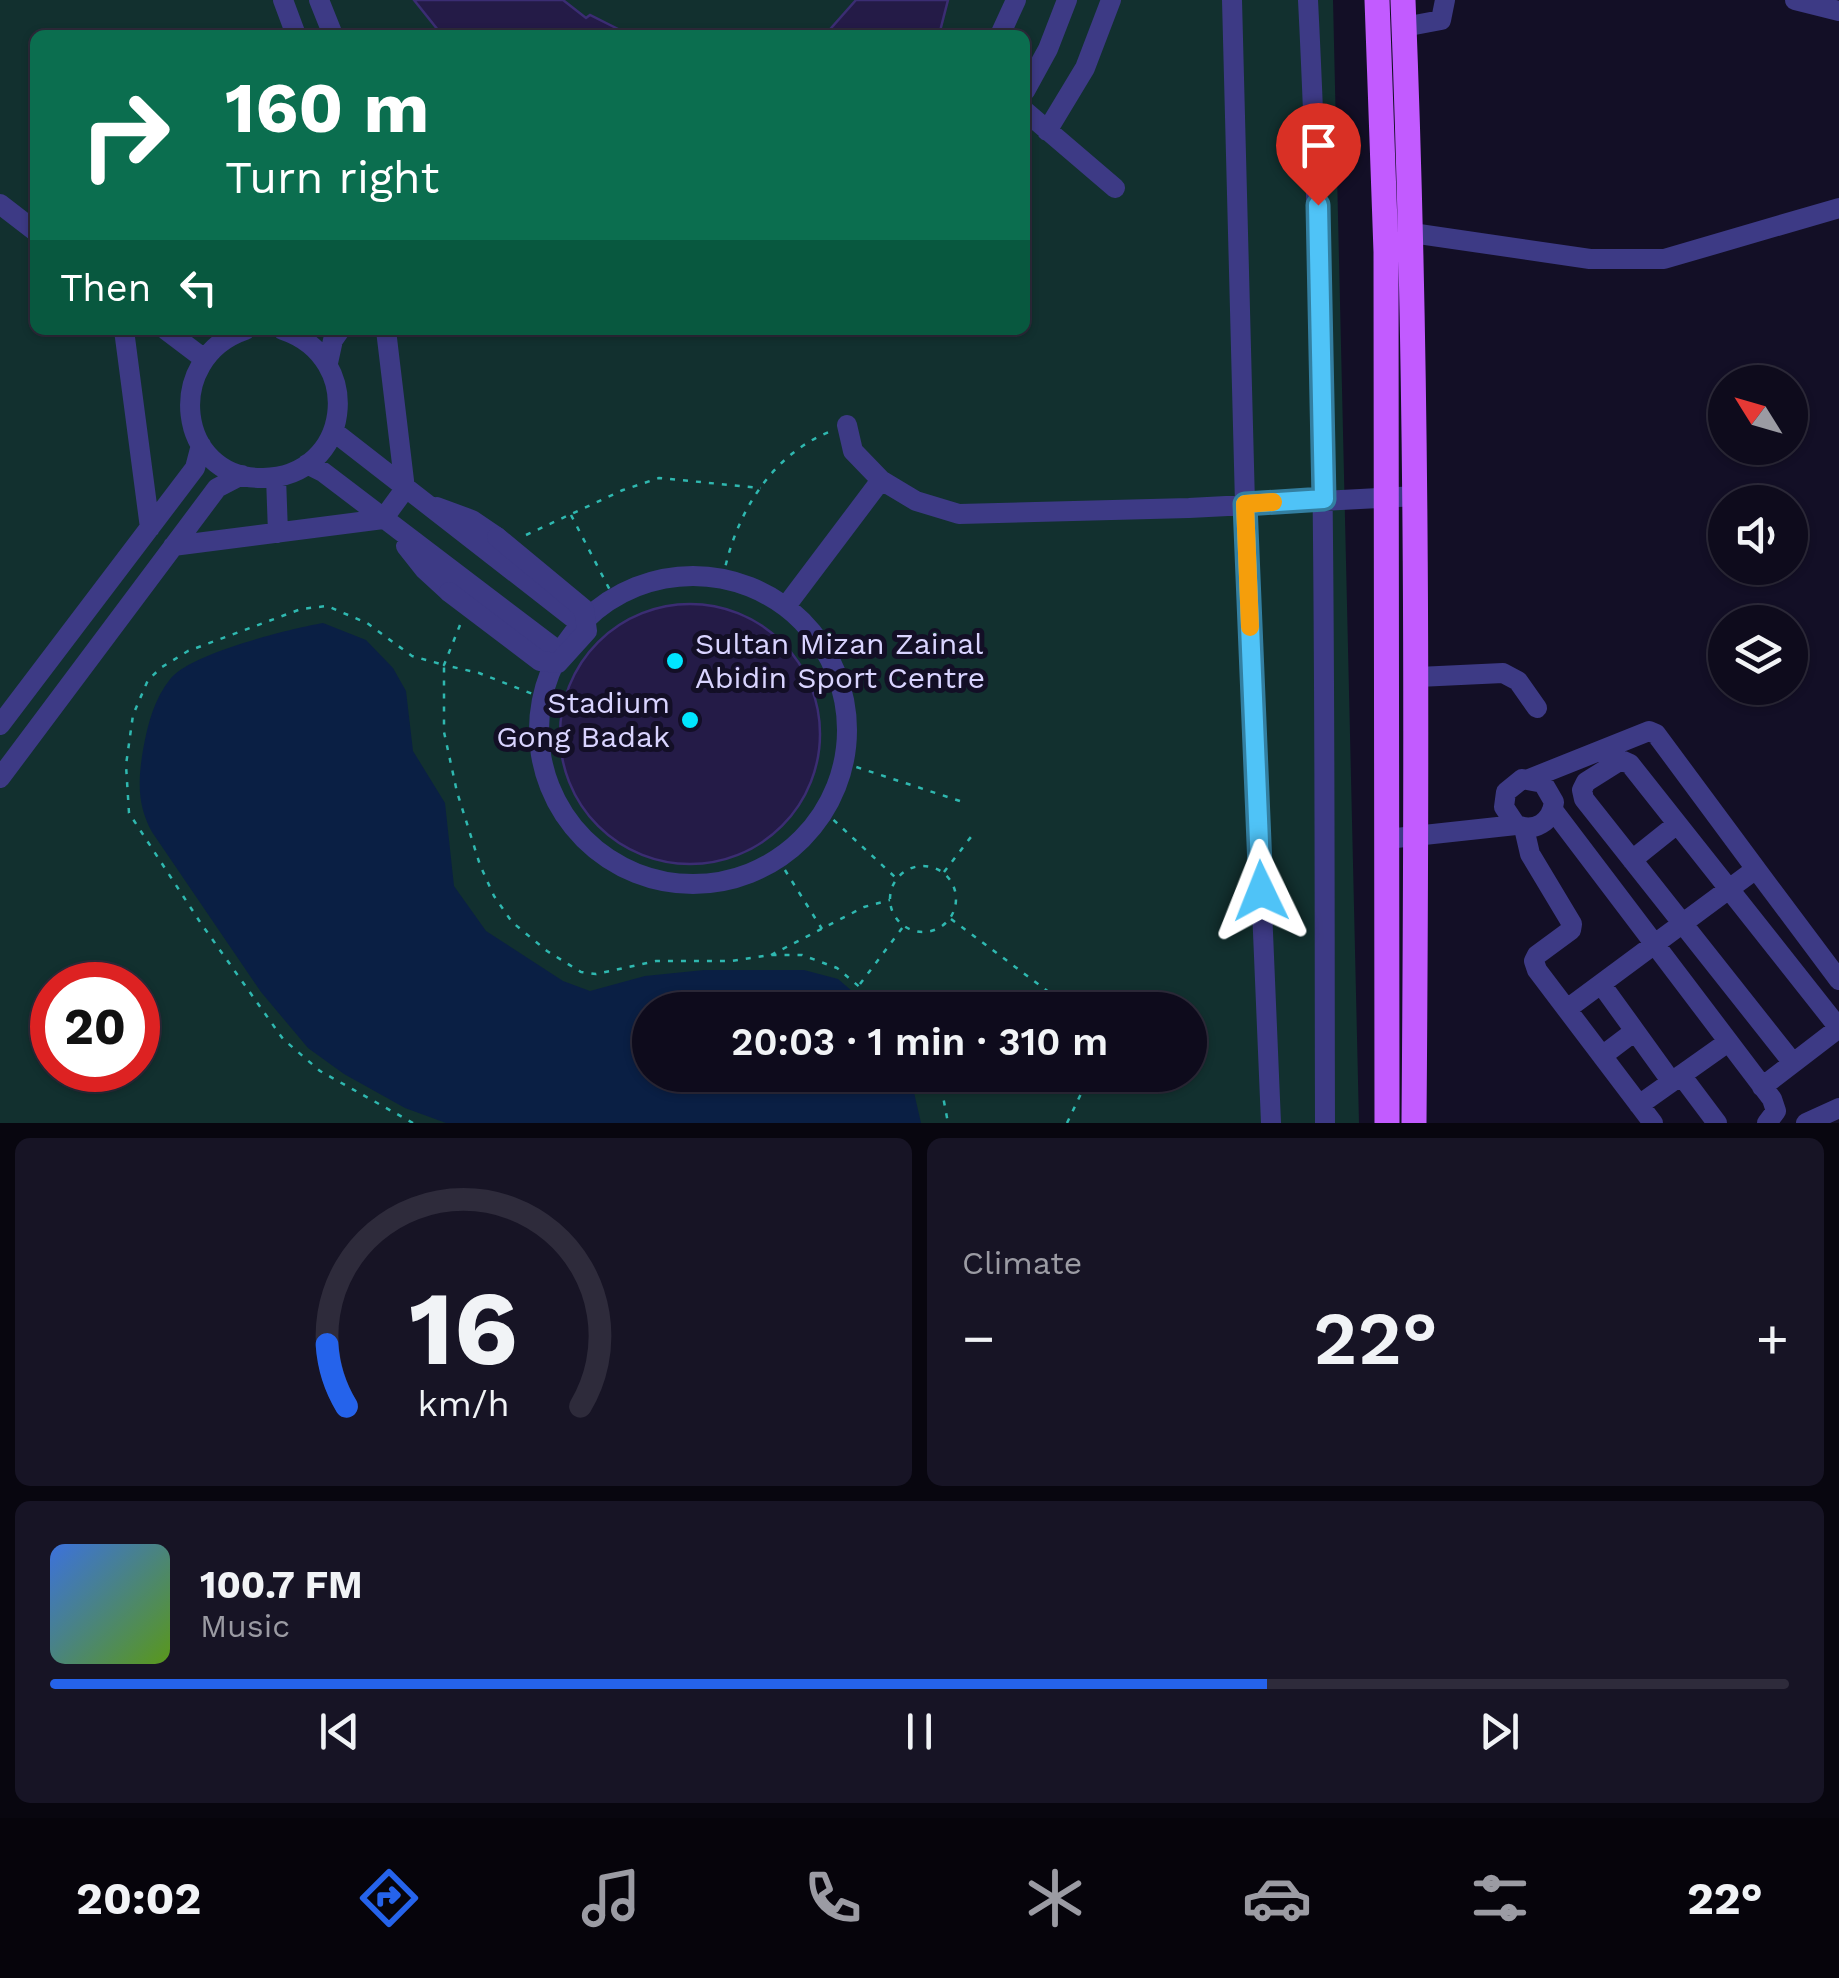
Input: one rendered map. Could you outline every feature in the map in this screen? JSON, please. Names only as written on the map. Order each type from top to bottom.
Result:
[{"type":"main road","points":[[1377,0],[1386,252],[1388,495],[1386,1123]]},
{"type":"main road","points":[[1403,0],[1417,496],[1414,1123]]},
{"type":"street","points":[[283,0],[294,30]]},
{"type":"street","points":[[319,0],[331,30]]},
{"type":"street","points":[[1002,30],[1016,0]]},
{"type":"street","points":[[1030,82],[1067,0]]},
{"type":"street","points":[[1047,130],[1085,68],[1111,0]]},
{"type":"street","points":[[1232,0],[1245,504],[1271,1123]]},
{"type":"street","points":[[1308,0],[1318,205],[1324,499],[1325,1123]]},
{"type":"street","points":[[1404,28],[1441,20],[1446,0]]},
{"type":"street","points":[[1794,0],[1839,10]]},
{"type":"street","points":[[1030,116],[1115,188]]},
{"type":"street","points":[[0,204],[30,226]]},
{"type":"street","points":[[1412,234],[1590,259],[1664,259],[1839,208]]},
{"type":"street","points":[[125,335],[150,528]]},
{"type":"street","points":[[173,335],[203,358]]},
{"type":"street","points":[[235,335],[216,344],[192,379],[188,402],[191,424],[201,445],[219,464],[242,475],[276,477],[307,464],[327,444],[339,396],[328,363],[317,349],[293,335]]},
{"type":"street","points":[[328,363],[336,335]]},
{"type":"street","points":[[173,546],[390,524],[413,495],[387,335]]},
{"type":"street","points":[[847,425],[853,451],[882,480],[916,502],[959,514],[1417,496]]},
{"type":"street","points":[[333,431],[581,624]]},
{"type":"street","points":[[0,726],[195,468],[201,445]]},
{"type":"street","points":[[307,464],[324,472],[560,653]]},
{"type":"street","points":[[0,778],[217,488],[242,475]]},
{"type":"street","points":[[276,477],[278,533]]},
{"type":"street","points":[[786,606],[882,480]]},
{"type":"street","points":[[390,524],[416,560],[450,592],[540,662],[558,664],[583,637],[588,624],[584,609],[502,541],[462,516],[413,495]]},
{"type":"street","points":[[685,576],[722,578],[762,591],[786,606],[820,640],[841,684],[847,715],[844,763],[824,811],[803,837],[778,858],[730,880],[696,884],[644,877],[613,862],[586,841],[555,799],[540,750],[543,698],[560,653],[581,624],[614,598],[648,582],[685,576]]},
{"type":"street","points":[[1418,677],[1503,673],[1518,681],[1537,708]]},
{"type":"street","points":[[1470,831],[1516,782],[1641,733],[1656,734],[1839,980]]},
{"type":"street","points":[[1590,753],[1602,772]]},
{"type":"street","points":[[1762,1086],[1793,1063],[1839,1028],[1626,761],[1621,760],[1586,782],[1582,790],[1584,799],[1793,1063]]},
{"type":"street","points":[[1528,779],[1548,788],[1553,810],[1776,1105],[1774,1117],[1767,1123]]},
{"type":"street","points":[[1506,792],[1506,814],[1520,826],[1530,854],[1572,924],[1571,930],[1536,955],[1534,961],[1653,1123]]},
{"type":"street","points":[[1387,839],[1538,826],[1553,810]]},
{"type":"street","points":[[1632,860],[1677,824]]},
{"type":"street","points":[[1567,1010],[1756,869]]},
{"type":"street","points":[[1601,984],[1635,1032],[1718,1123]]},
{"type":"street","points":[[1602,1056],[1635,1032]]},
{"type":"street","points":[[1639,1104],[1728,1042]]},
{"type":"street","points":[[1806,1123],[1839,1108]]},
{"type":"path","points":[[722,578],[734,533],[761,488],[804,446],[847,425]]},
{"type":"path","points":[[502,541],[659,478],[761,488]]},
{"type":"path","points":[[570,513],[614,598]]},
{"type":"path","points":[[413,1123],[320,1070],[283,1038],[200,922],[129,813],[126,765],[133,715],[148,680],[162,666],[188,651],[301,610],[327,606],[367,623],[412,656],[479,673],[543,698]]},
{"type":"path","points":[[472,609],[456,628],[444,665],[444,732],[458,792],[487,880],[512,922],[581,972],[596,974],[656,961],[731,962],[770,955],[802,955],[837,968],[868,992]]},
{"type":"path","points":[[844,763],[963,802]]},
{"type":"path","points":[[824,811],[897,878]]},
{"type":"path","points":[[944,873],[974,833]]},
{"type":"path","points":[[778,858],[823,930]]},
{"type":"path","points":[[914,867],[944,873],[955,890],[950,918],[939,928],[928,931],[904,926],[892,911],[890,900],[897,878],[914,867]]},
{"type":"path","points":[[770,955],[864,907],[890,900]]},
{"type":"path","points":[[950,918],[1049,992]]},
{"type":"path","points":[[860,984],[904,926]]},
{"type":"path","points":[[942,1092],[948,1123]]},
{"type":"path","points":[[1067,1123],[1082,1092]]},
{"type":"green space","name":"Sultan Mizan Zainal Abidin Sport Centre","points":[[0,0],[1333,0],[1359,1123],[0,1123]]},
{"type":"water","points":[[323,623],[366,640],[393,668],[406,691],[413,751],[445,803],[454,886],[486,931],[563,981],[590,991],[645,976],[704,970],[804,970],[838,979],[853,992],[632,992],[632,1092],[914,1092],[921,1123],[446,1123],[405,1108],[344,1074],[308,1048],[261,992],[152,832],[141,802],[143,750],[150,721],[171,678],[219,651]]},
{"type":"building","points":[[414,0],[563,0],[586,18],[590,15],[620,30],[438,30]]},
{"type":"building","points":[[856,0],[948,0],[940,30],[829,30]]},
{"type":"building","name":"Stadium Gong Badak","points":[[690,604],[740,614],[782,642],[810,684],[820,734],[810,784],[782,826],[740,854],[690,864],[640,854],[598,826],[570,784],[560,734],[570,684],[598,642],[640,614]]},
{"type":"slow traffic","points":[[1250,627],[1245,504],[1273,502]]},
{"type":"place","name":"Sultan Mizan Zainal Abidin Sport Centre","points":[[675,661]]},
{"type":"place","name":"Stadium Gong Badak","points":[[690,720]]},
{"type":"route","points":[[1261,891],[1245,504],[1324,499],[1318,205]]}]
